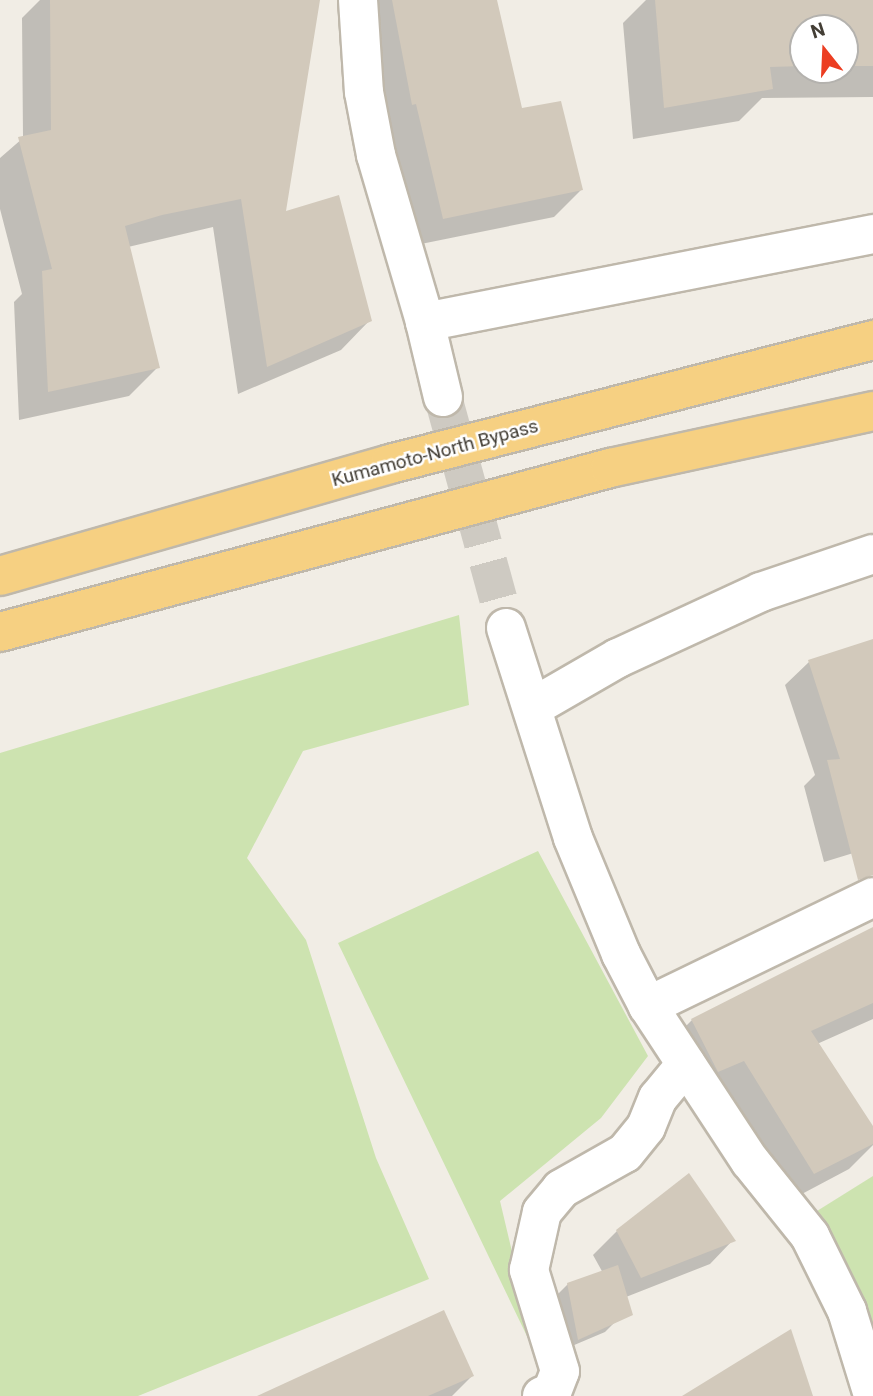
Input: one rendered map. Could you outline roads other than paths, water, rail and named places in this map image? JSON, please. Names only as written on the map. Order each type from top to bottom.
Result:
[{"type":"highway","name":"Kumamoto-North Bypass","points":[[0,576],[402,461],[873,340]]},
{"type":"highway","points":[[0,632],[610,468],[873,411]]},
{"type":"highway","points":[[610,468],[873,438]]},
{"type":"street","points":[[358,0],[364,92],[376,155],[425,322],[443,397]]},
{"type":"street","points":[[425,322],[873,234]]},
{"type":"street","points":[[533,707],[618,659],[761,592],[873,555]]},
{"type":"street","points":[[506,628],[573,838],[621,954],[648,1006],[750,1161],[810,1236],[847,1311],[873,1395]]},
{"type":"street","points":[[648,1006],[873,897]]},
{"type":"street","points":[[542,1396],[551,1392],[560,1371],[529,1270],[542,1212],[561,1189],[625,1153],[646,1128],[658,1098],[686,1064]]},
{"type":"tunnel","points":[[443,397],[506,628]]}]
